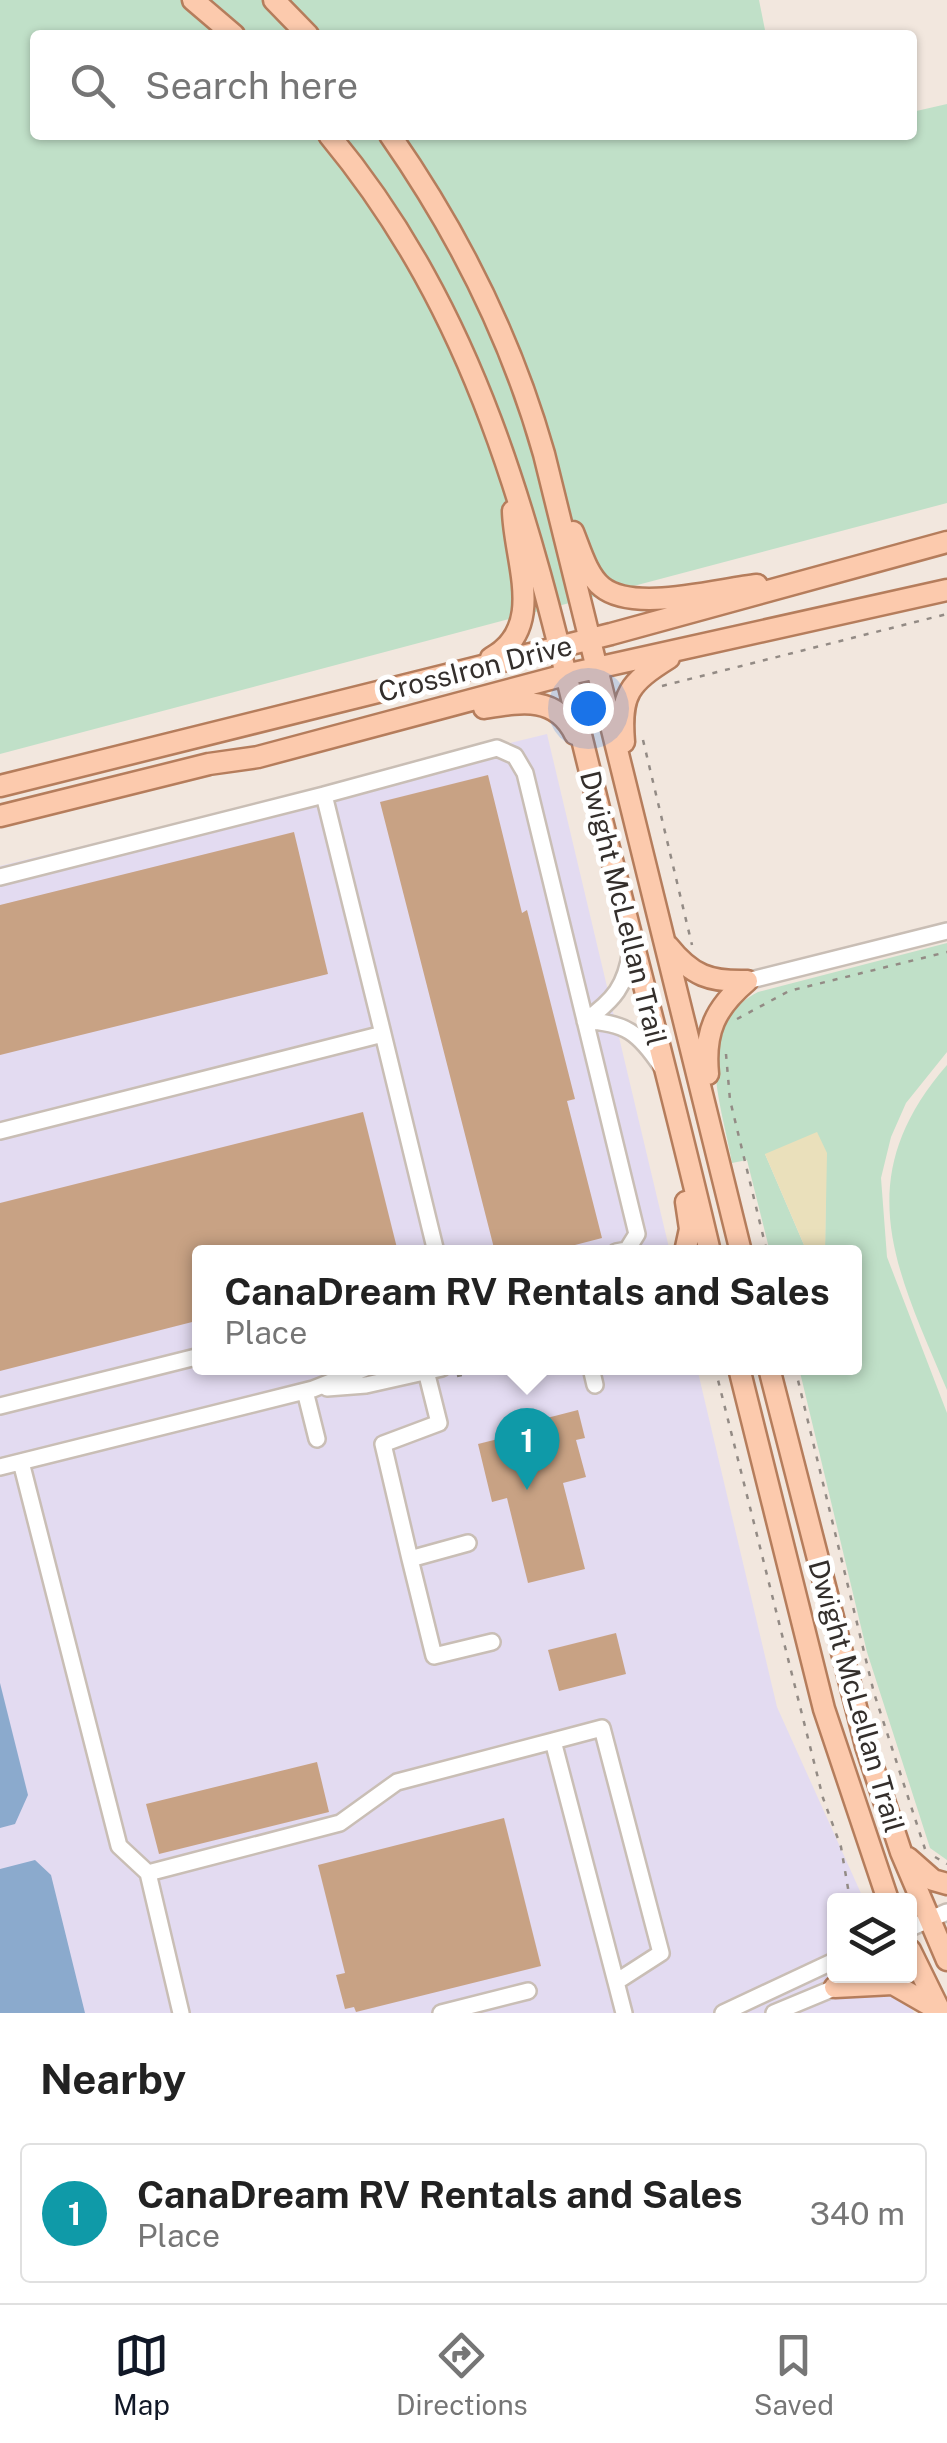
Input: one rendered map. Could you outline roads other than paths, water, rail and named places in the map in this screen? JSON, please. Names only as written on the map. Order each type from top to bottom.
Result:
[{"type":"main road","points":[[193,0],[228,30]]},
{"type":"main road","points":[[274,0],[303,30]]},
{"type":"main road","name":"Dwight McLellan Trail","points":[[333,140],[372,190],[444,312],[514,474],[708,1245]]},
{"type":"main road","name":"Dwight McLellan Trail","points":[[393,140],[478,276],[519,372],[544,454],[740,1245]]},
{"type":"main road","points":[[544,454],[592,576],[619,596],[664,598],[808,581]]},
{"type":"main road","points":[[474,667],[512,642],[523,612],[514,474]]},
{"type":"main road","name":"CrossIron Drive","points":[[0,786],[588,639],[947,542]]},
{"type":"main road","name":"CrossIron Drive","points":[[0,816],[208,764],[258,757],[596,668],[947,590]]},
{"type":"main road","points":[[624,784],[624,701],[640,676],[685,648]]},
{"type":"main road","points":[[452,704],[478,709],[545,704],[568,720],[586,756]]},
{"type":"main road","points":[[663,941],[691,972],[707,980],[747,981]]},
{"type":"main road","points":[[712,1134],[706,1052],[747,981]]},
{"type":"main road","points":[[683,1145],[690,1228],[686,1245]]},
{"type":"main road","name":"Dwight McLellan Trail","points":[[740,1375],[824,1709],[885,1893]]},
{"type":"main road","name":"Dwight McLellan Trail","points":[[772,1375],[866,1746],[901,1852],[928,1920],[944,1947]]},
{"type":"main road","points":[[901,1852],[933,1880],[947,1884]]},
{"type":"main road","points":[[871,1858],[874,1893]]},
{"type":"main road","points":[[917,1966],[941,2012]]},
{"type":"main road","points":[[835,1988],[893,1984],[941,2012]]},
{"type":"street","points":[[0,877],[498,748],[515,756],[525,773],[637,1234],[630,1245]]},
{"type":"street","points":[[324,794],[434,1245]]},
{"type":"street","points":[[747,981],[947,931]]},
{"type":"street","points":[[585,1021],[627,982],[632,941]]},
{"type":"street","points":[[585,1021],[616,1022],[640,1035],[664,1072]]},
{"type":"street","points":[[0,1131],[383,1034]]},
{"type":"street","points":[[0,1406],[192,1358]]},
{"type":"street","points":[[0,1467],[309,1390],[348,1375]]},
{"type":"street","points":[[309,1390],[366,1385],[408,1375]]},
{"type":"street","points":[[435,1375],[439,1422],[382,1444],[434,1656],[492,1642]]},
{"type":"street","points":[[593,1375],[595,1385]]},
{"type":"street","points":[[309,1390],[317,1439]]},
{"type":"street","points":[[20,1462],[119,1846],[148,1873],[182,2013]]},
{"type":"street","points":[[410,1559],[468,1543]]},
{"type":"street","points":[[148,1873],[340,1823],[397,1782],[602,1728],[661,1952],[616,1982]]},
{"type":"street","points":[[554,1740],[624,2013]]},
{"type":"street","points":[[917,1952],[944,1947]]},
{"type":"street","points":[[723,2013],[827,1964]]},
{"type":"street","points":[[774,2013],[846,1983]]},
{"type":"street","points":[[442,2013],[528,1991]]},
{"type":"water","points":[[0,1683],[28,1795],[15,1824],[0,1828]]},
{"type":"water","points":[[35,1860],[51,1875],[85,2013],[0,2013],[0,1869]]},
{"type":"place","name":"CanaDream RV Rentals and Sales","points":[[527,1490]]}]
